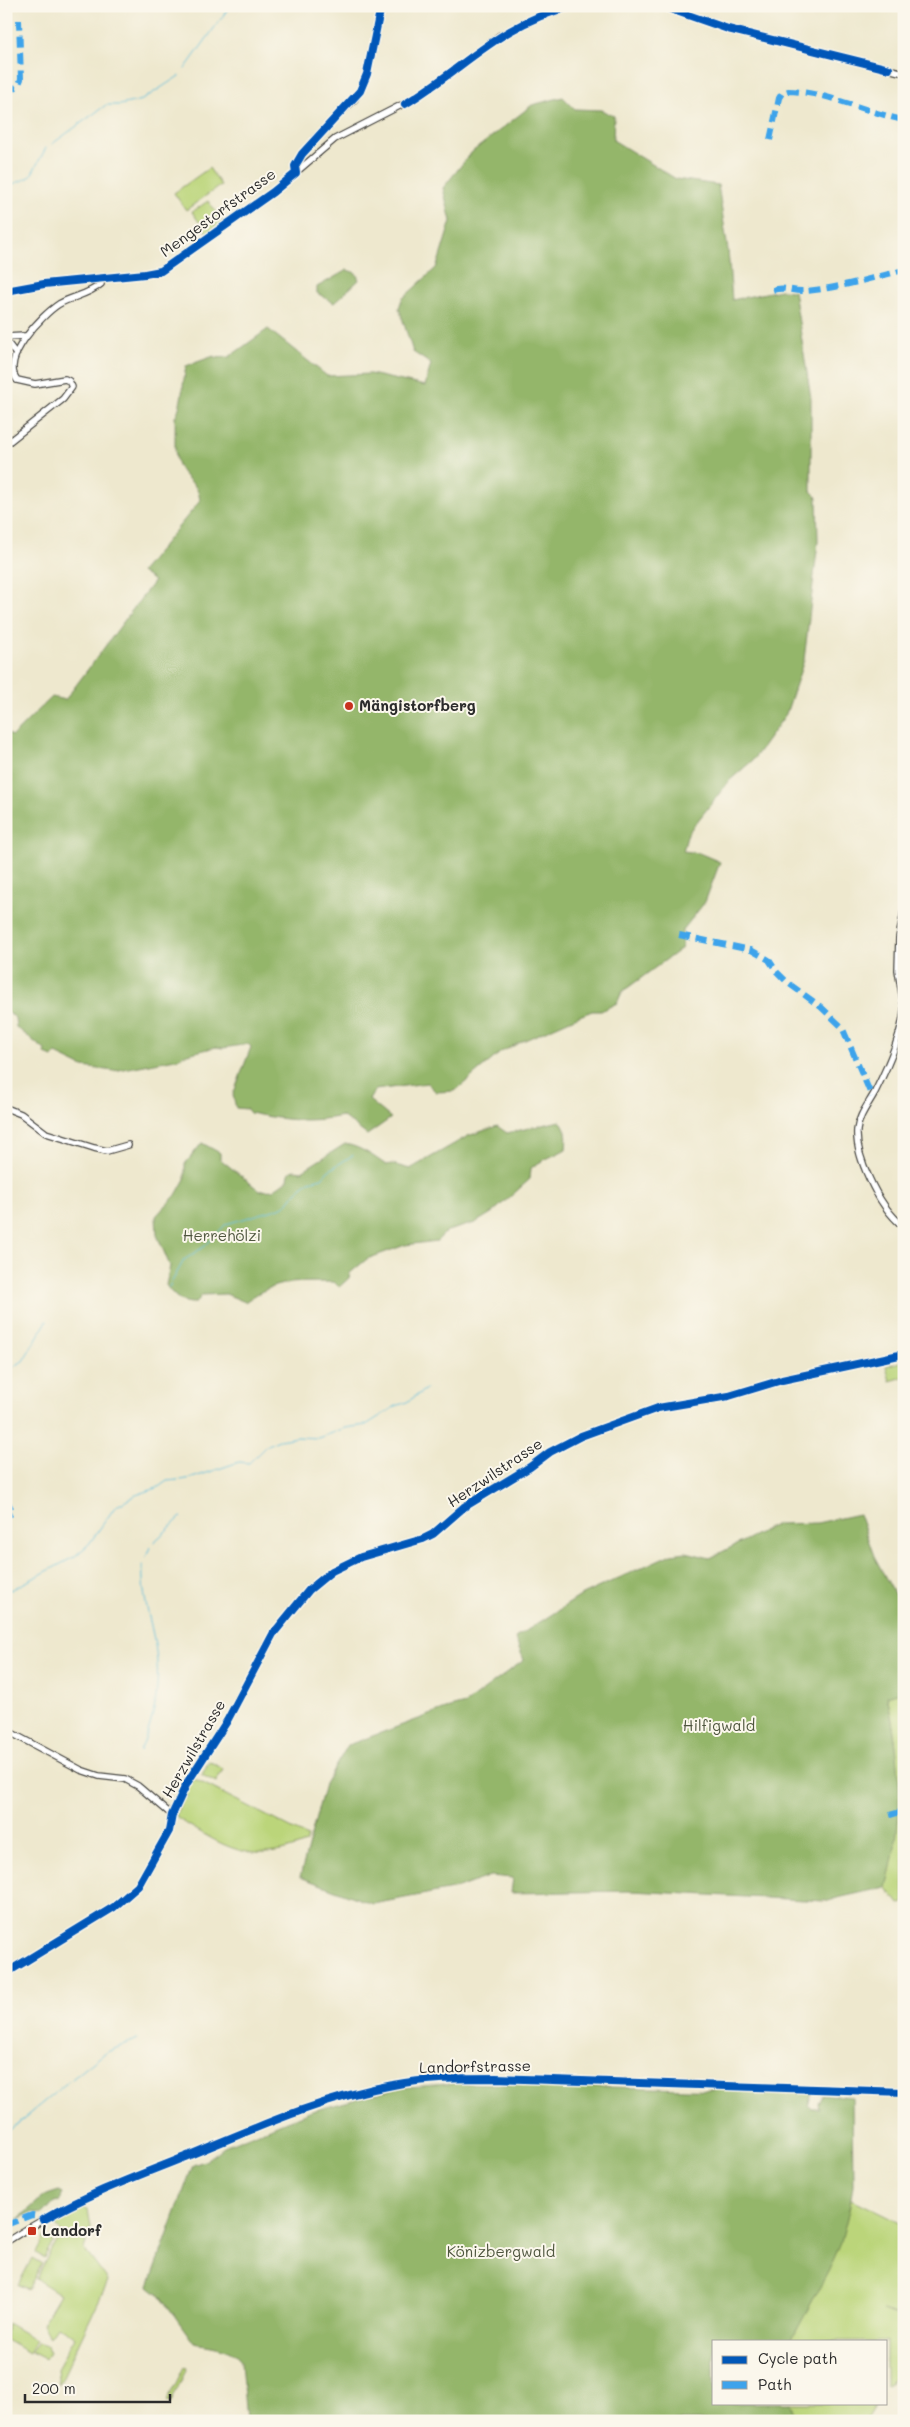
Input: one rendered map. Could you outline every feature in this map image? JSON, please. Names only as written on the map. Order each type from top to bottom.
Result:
[{"type":"street","name":"Mengestorfstrasse","points":[[6,291],[145,274],[168,267],[273,192],[335,139],[417,97],[500,35],[536,18],[572,6]]},
{"type":"street","points":[[662,6],[728,29],[904,73]]},
{"type":"street","points":[[296,173],[295,166],[302,154],[360,91],[367,74],[380,8]]},
{"type":"street","points":[[6,444],[63,399],[72,388],[69,381],[65,380],[35,384],[19,381],[13,373],[16,354],[25,336],[57,306],[90,292],[100,284],[101,279]]},
{"type":"street","points":[[16,354],[6,339],[25,336]]},
{"type":"street","points":[[904,911],[898,938],[898,970],[904,1006]]},
{"type":"street","points":[[904,1010],[902,1022],[883,1075],[861,1115],[857,1132],[862,1159],[873,1186],[886,1208],[904,1227]]},
{"type":"street","points":[[6,1108],[20,1114],[46,1133],[94,1148],[107,1151],[128,1145]]},
{"type":"street","name":"Herzwilstrasse","points":[[6,1973],[128,1897],[145,1874],[168,1831],[172,1816],[187,1784],[227,1721],[273,1634],[309,1590],[332,1571],[361,1556],[423,1539],[433,1534],[464,1507],[505,1483],[550,1452],[581,1436],[658,1408],[729,1396],[782,1380],[904,1354]]},
{"type":"street","points":[[6,1730],[81,1770],[98,1776],[125,1778],[138,1786],[172,1816]]},
{"type":"street","name":"Landorfstrasse","points":[[6,2242],[68,2206],[177,2160],[301,2111],[394,2084],[437,2079],[499,2078],[904,2092]]},
{"type":"green space","points":[[563,97],[575,109],[601,110],[614,116],[613,140],[676,179],[718,185],[728,250],[732,300],[780,290],[794,291],[811,398],[811,491],[817,497],[818,542],[804,660],[786,714],[753,760],[730,780],[688,833],[683,851],[699,853],[720,862],[705,902],[682,931],[682,948],[622,992],[617,1003],[601,1011],[592,1011],[577,1017],[501,1052],[455,1091],[436,1092],[427,1083],[375,1090],[369,1100],[391,1118],[367,1135],[342,1116],[296,1120],[250,1113],[247,1109],[236,1108],[233,1095],[251,1047],[248,1044],[223,1048],[216,1047],[183,1055],[180,1058],[114,1071],[83,1067],[56,1054],[52,1057],[45,1054],[45,1050],[16,1027],[15,1018],[6,1009],[6,732],[12,736],[52,697],[65,700],[154,581],[141,572],[200,501],[197,489],[181,471],[176,461],[175,417],[181,400],[186,366],[214,356],[215,358],[229,357],[268,329],[327,376],[370,374],[425,386],[431,364],[413,352],[399,308],[402,299],[436,268],[439,260],[451,221],[443,188],[472,152],[532,105]]},
{"type":"green space","points":[[209,168],[221,185],[186,210],[174,193]]},
{"type":"green space","points":[[208,201],[223,221],[207,233],[192,212]]},
{"type":"green space","points":[[347,270],[356,273],[359,280],[334,303],[317,293],[317,287]]},
{"type":"green space","name":"Herrehölzi","points":[[560,1121],[566,1131],[566,1149],[531,1168],[530,1179],[493,1212],[475,1223],[447,1231],[437,1241],[405,1245],[367,1259],[350,1273],[349,1278],[339,1287],[334,1282],[288,1283],[267,1289],[245,1302],[226,1294],[202,1295],[196,1303],[191,1303],[178,1298],[166,1285],[170,1266],[157,1235],[156,1216],[176,1195],[185,1179],[185,1164],[202,1143],[220,1153],[220,1159],[260,1191],[273,1190],[288,1180],[289,1173],[294,1170],[302,1171],[345,1144],[372,1155],[386,1165],[392,1164],[410,1169],[468,1136],[497,1126],[507,1133]]},
{"type":"green space","points":[[904,1361],[904,1377],[890,1381],[886,1366]]},
{"type":"green space","name":"Hilfigwald","points":[[859,1514],[874,1556],[904,1612],[904,1691],[887,1696],[896,1746],[899,1814],[892,1862],[886,1887],[824,1901],[631,1891],[511,1893],[513,1878],[490,1876],[458,1888],[373,1904],[300,1877],[325,1784],[348,1745],[446,1709],[465,1704],[524,1660],[515,1638],[582,1595],[671,1554],[686,1552],[710,1558],[777,1524],[817,1523]]},
{"type":"green space","points":[[904,1691],[904,1903],[899,1904],[886,1887],[896,1837],[899,1791],[896,1745],[887,1695]]},
{"type":"green space","points":[[209,1761],[223,1769],[216,1782],[202,1775]]},
{"type":"green space","points":[[193,1778],[308,1837],[306,1843],[286,1850],[253,1853],[224,1845],[210,1837],[177,1818],[176,1815],[183,1796],[187,1797],[184,1793]]},
{"type":"green space","name":"Könizbergwald","points":[[459,2083],[800,2092],[812,2093],[808,2105],[812,2108],[819,2108],[818,2103],[822,2094],[852,2097],[853,2186],[848,2215],[841,2242],[829,2270],[792,2340],[712,2340],[712,2404],[791,2404],[795,2421],[246,2421],[241,2361],[237,2356],[226,2350],[194,2343],[159,2294],[149,2286],[193,2165],[207,2160],[224,2146],[312,2111],[398,2088]]},
{"type":"green space","points":[[59,2191],[63,2193],[59,2201],[54,2202],[43,2214],[32,2212],[18,2219],[44,2196]]},
{"type":"green space","points":[[851,2199],[904,2225],[904,2316],[883,2310],[904,2317],[904,2370],[888,2384],[888,2340],[790,2340],[790,2336],[848,2215]]},
{"type":"green space","points":[[77,2206],[88,2210],[91,2227],[84,2249],[108,2281],[59,2385],[57,2369],[75,2337],[57,2326],[49,2337],[42,2324],[60,2294],[36,2279],[61,2231],[50,2220]]},
{"type":"green space","points":[[45,2236],[53,2241],[44,2258],[36,2253]]},
{"type":"green space","points":[[32,2258],[42,2264],[28,2289],[18,2285]]},
{"type":"green space","points":[[7,2323],[36,2340],[29,2353],[6,2340]]},
{"type":"green space","points":[[38,2342],[47,2345],[49,2353],[45,2359],[31,2352]]},
{"type":"green space","points":[[184,2367],[187,2368],[171,2402],[167,2401]]},
{"type":"green space","points":[[790,2404],[875,2404],[865,2421],[796,2421]]},
{"type":"waterway","points":[[185,69],[230,6]]},
{"type":"waterway","points":[[52,144],[106,105],[120,105],[142,100],[179,76]]},
{"type":"waterway","points":[[6,187],[30,177],[46,148]]},
{"type":"waterway","points":[[169,1287],[184,1260],[205,1246],[226,1224],[286,1205],[296,1192],[309,1181],[322,1178],[328,1171],[353,1155]]},
{"type":"waterway","points":[[6,1371],[23,1361],[47,1321]]},
{"type":"waterway","points":[[181,1480],[239,1462],[249,1463],[267,1445],[279,1440],[298,1437],[318,1438],[345,1428],[366,1425],[426,1389]]},
{"type":"waterway","points":[[6,1588],[11,1590],[74,1557],[89,1544],[115,1507],[136,1495],[157,1488],[167,1481],[178,1480]]},
{"type":"waterway","points":[[154,1542],[181,1517]]},
{"type":"waterway","points":[[146,1557],[150,1547]]},
{"type":"waterway","points":[[140,1751],[150,1726],[157,1686],[157,1659],[145,1596],[143,1565]]},
{"type":"waterway","points":[[72,2079],[105,2053],[137,2039]]},
{"type":"waterway","points":[[6,2133],[69,2081]]},
{"type":"marked path","points":[[6,93],[18,86],[21,79],[19,20]]},
{"type":"marked path","points":[[770,140],[779,98],[782,93],[788,91],[818,95],[904,120]]},
{"type":"marked path","points":[[773,290],[804,291],[829,288],[904,270]]},
{"type":"marked path","points":[[679,935],[751,950],[769,960],[788,983],[821,1007],[842,1027],[872,1097]]},
{"type":"marked path","points":[[6,1498],[13,1513],[6,1516]]},
{"type":"marked path","points":[[890,1815],[904,1811]]},
{"type":"marked path","points":[[6,2225],[32,2215],[40,2216],[43,2220]]},
{"type":"cycle path","points":[[6,291],[44,284],[161,271],[273,192],[296,173],[295,166],[302,154],[360,91],[367,74],[381,6]]},
{"type":"cycle path","points":[[405,104],[503,35],[524,23],[572,6]]},
{"type":"cycle path","points":[[662,6],[728,29],[889,69]]},
{"type":"cycle path","points":[[6,1973],[114,1907],[138,1886],[169,1831],[172,1815],[187,1783],[227,1721],[273,1634],[309,1590],[332,1571],[361,1557],[423,1539],[433,1534],[464,1507],[530,1467],[550,1452],[581,1436],[658,1408],[729,1396],[782,1380],[904,1354]]},
{"type":"cycle path","points":[[43,2220],[113,2186],[288,2115],[366,2091],[419,2081],[496,2078],[904,2092]]},
{"type":"place","name":"Mängistorfberg","points":[[349,706]]},
{"type":"place","name":"Landorf","points":[[32,2231]]}]
